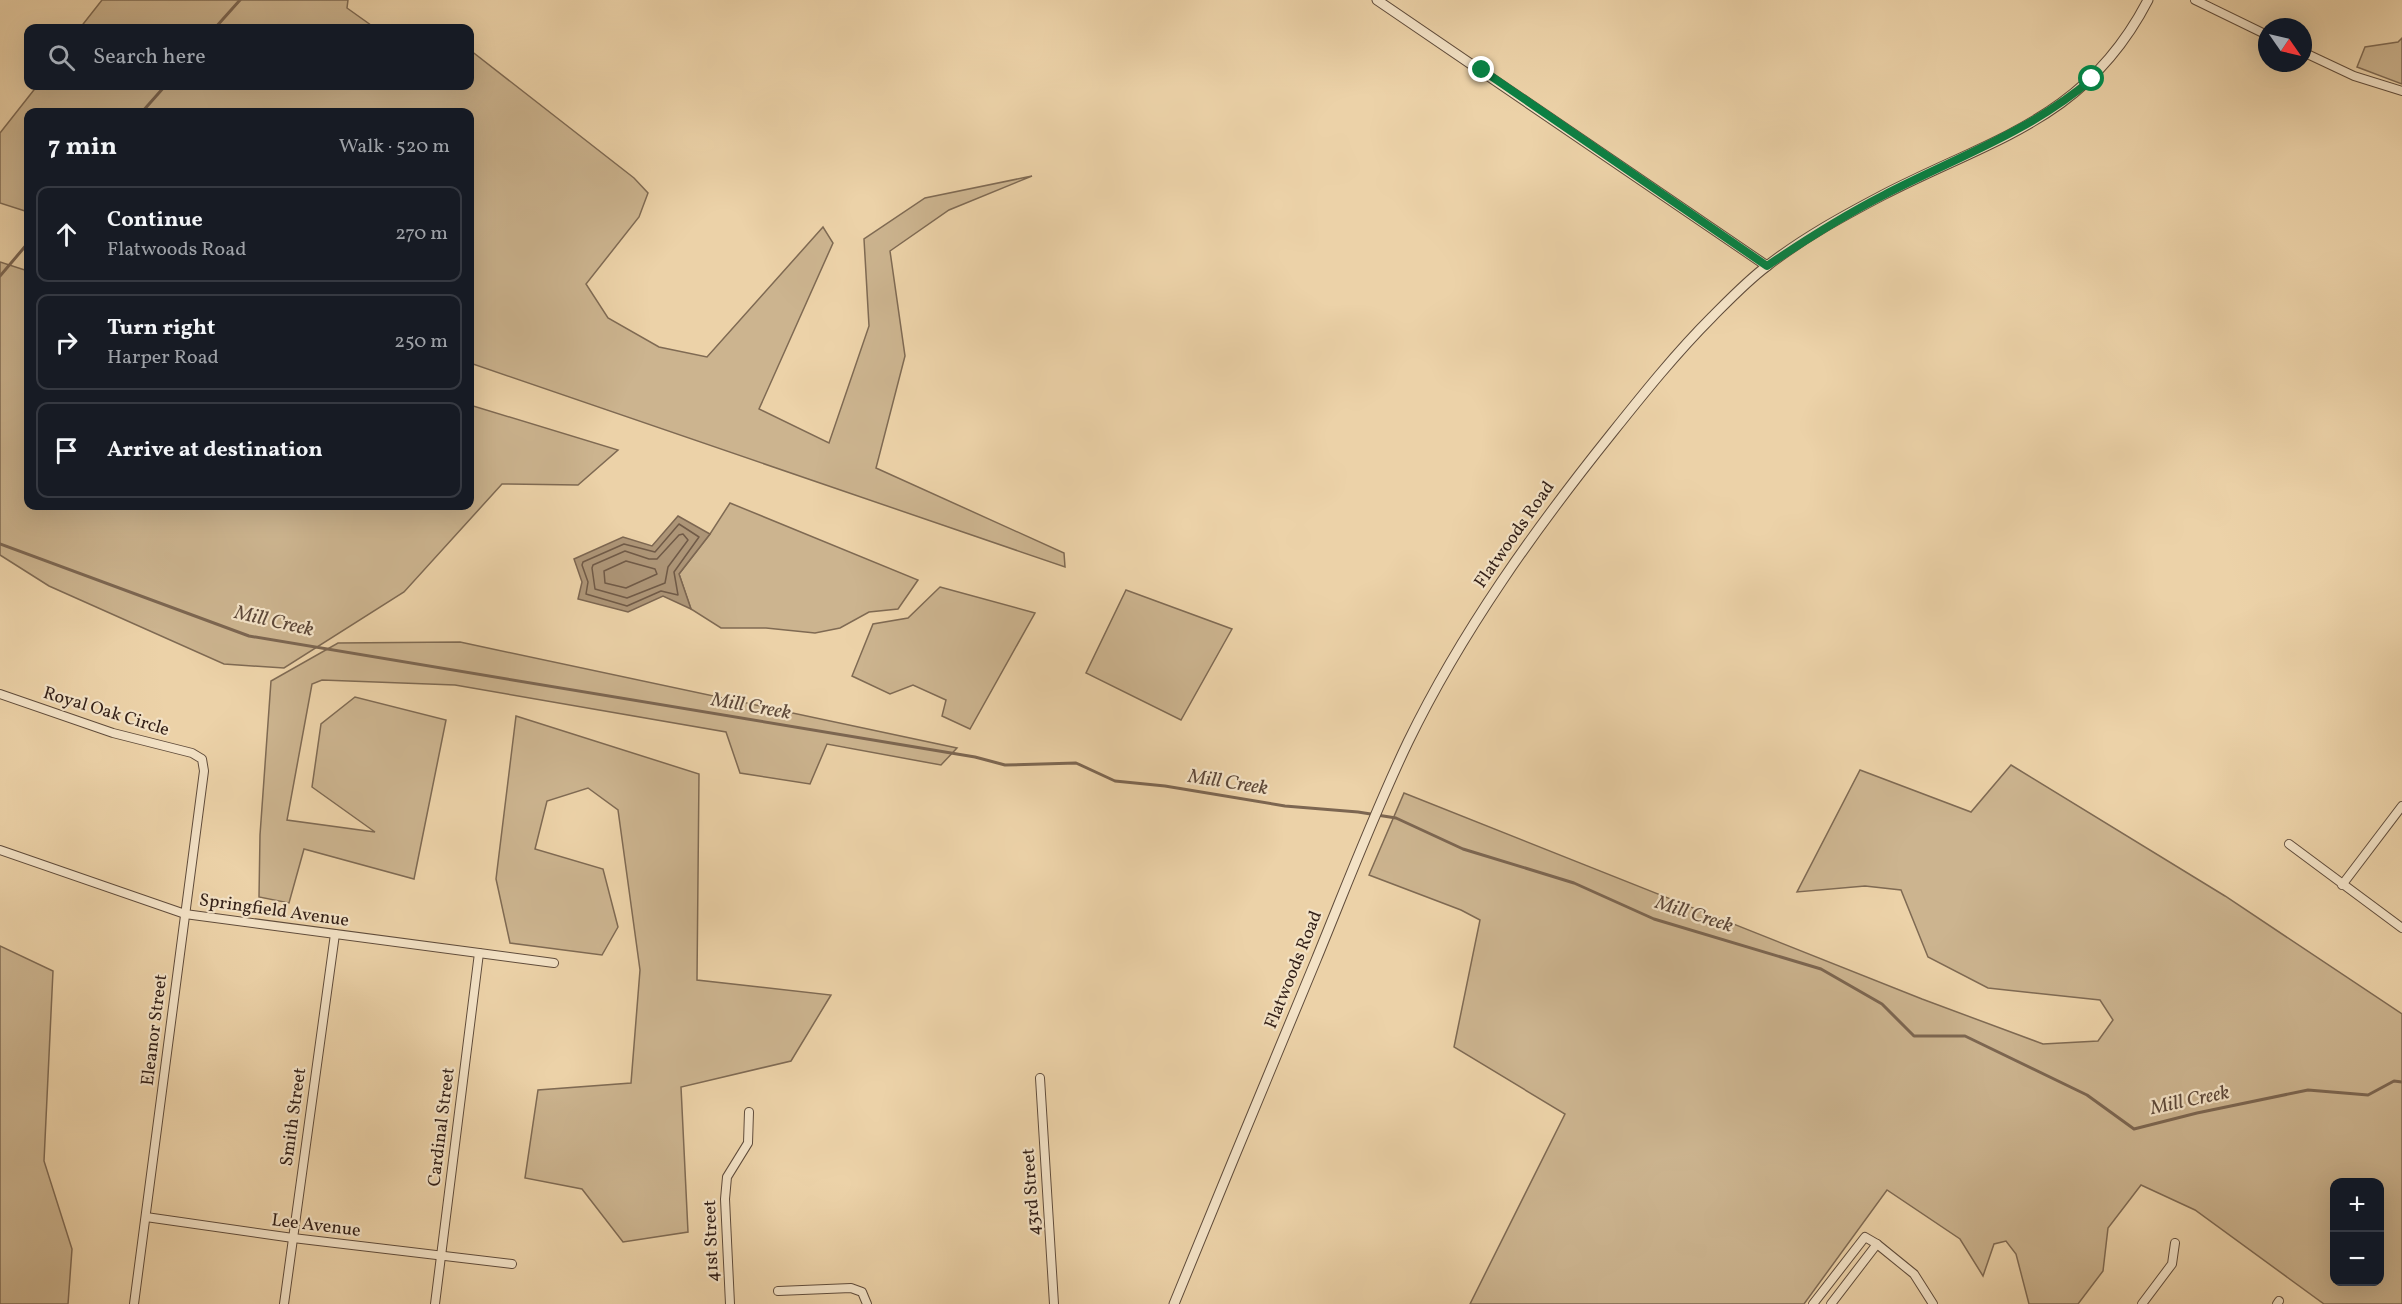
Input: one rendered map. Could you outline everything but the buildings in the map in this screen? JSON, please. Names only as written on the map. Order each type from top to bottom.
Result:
[{"type":"street","points":[[1377,0],[1767,266]]},
{"type":"street","name":"Flatwoods Road","points":[[1174,1304],[1365,839],[1408,742],[1498,585],[1536,530],[1591,459],[1686,345],[1767,266],[1826,226],[1885,194],[2008,135],[2066,101],[2092,79],[2115,54],[2134,27],[2148,0]]},
{"type":"street","points":[[2195,0],[2258,31]]},
{"type":"street","points":[[2312,56],[2354,76],[2402,92]]},
{"type":"street","name":"Royal Oak Circle","points":[[0,694],[113,733],[192,753],[202,759]]},
{"type":"street","name":"Eleanor Street","points":[[134,1304],[204,771],[202,759]]},
{"type":"street","points":[[2342,885],[2402,806]]},
{"type":"street","points":[[2289,844],[2402,928]]},
{"type":"street","name":"Springfield Avenue","points":[[0,850],[185,914],[554,963]]},
{"type":"street","name":"Smith Street","points":[[284,1304],[334,934]]},
{"type":"street","name":"Cardinal Street","points":[[435,1304],[479,953]]},
{"type":"street","name":"43rd Street","points":[[1040,1078],[1054,1304]]},
{"type":"street","name":"41st Street","points":[[730,1304],[724,1199],[727,1177],[748,1143],[748,1112]]},
{"type":"street","name":"Lee Avenue","points":[[146,1217],[292,1238],[512,1264]]},
{"type":"street","points":[[1814,1304],[1864,1237],[1878,1244],[1914,1274],[1933,1304]]},
{"type":"street","points":[[2142,1304],[2172,1264],[2175,1243]]},
{"type":"street","points":[[1831,1304],[1878,1244]]},
{"type":"street","points":[[778,1291],[851,1288],[862,1292],[867,1304]]},
{"type":"shaded area","points":[[102,0],[348,0],[347,8],[369,24],[83,24]]},
{"type":"shaded area","points":[[2402,38],[2402,84],[2357,67],[2365,47],[2398,42]]},
{"type":"shaded area","points":[[474,53],[634,178],[648,193],[639,217],[586,284],[608,318],[659,347],[707,357],[823,227],[833,243],[759,409],[829,443],[869,326],[864,239],[925,198],[1032,176],[949,210],[890,251],[905,356],[876,468],[1064,553],[1065,567],[474,364],[474,108],[24,108],[24,211],[0,203],[0,133],[34,90],[474,90]]},
{"type":"shaded area","points":[[0,262],[24,270],[24,510],[474,510],[474,406],[618,450],[578,485],[502,484],[404,592],[284,668],[224,664],[49,586],[0,555]]},
{"type":"shaded area","points":[[730,503],[918,580],[898,609],[869,612],[840,628],[815,633],[766,628],[721,628],[691,609],[679,574],[710,534]]},
{"type":"shaded area","points":[[940,587],[1035,613],[970,729],[942,716],[946,700],[913,685],[890,694],[852,676],[873,624],[908,618]]},
{"type":"shaded area","points":[[1126,590],[1232,629],[1181,720],[1086,673]]},
{"type":"shaded area","points":[[460,642],[957,748],[941,765],[827,744],[810,784],[740,773],[726,732],[455,685],[322,680],[312,684],[287,820],[375,832],[312,787],[321,724],[355,697],[446,720],[414,879],[304,849],[289,903],[259,897],[260,835],[271,681],[338,643]]},
{"type":"shaded area","points":[[516,716],[699,774],[697,980],[831,995],[791,1061],[681,1087],[688,1232],[623,1242],[582,1189],[525,1178],[538,1090],[631,1083],[640,970],[618,810],[588,788],[547,801],[535,849],[603,869],[618,927],[602,955],[510,943],[496,879]]},
{"type":"shaded area","points":[[2011,765],[2225,896],[2402,1014],[2402,1304],[2324,1304],[2195,1210],[2141,1185],[2108,1228],[2103,1271],[2078,1304],[2029,1304],[2016,1254],[2006,1241],[1994,1244],[1983,1276],[1960,1239],[1887,1190],[1804,1304],[1470,1304],[1565,1114],[1454,1047],[1480,920],[1461,910],[1369,875],[1404,793],[1922,999],[2043,1044],[2098,1041],[2113,1020],[2100,1000],[1988,988],[1928,957],[1901,890],[1865,886],[1797,892],[1860,770],[1971,812]]},
{"type":"shaded area","points":[[0,946],[53,971],[44,1161],[72,1249],[68,1304],[0,1304]]},
{"type":"water","points":[[678,516],[710,534],[679,574],[691,609],[663,596],[628,612],[578,599],[582,582],[574,559],[623,537],[652,546]]},
{"type":"waterway","points":[[219,24],[240,0]]},
{"type":"waterway","points":[[146,108],[161,90]]},
{"type":"waterway","points":[[0,276],[24,248]]},
{"type":"waterway","name":"Mill Creek","points":[[0,544],[249,636],[975,757],[1005,765],[1076,763],[1115,781],[1165,786],[1285,806],[1358,812],[1396,818],[1463,849],[1574,883],[1654,919],[1821,969],[1882,1004],[1914,1036],[1965,1036],[2087,1095],[2134,1129],[2197,1113],[2308,1090],[2368,1095],[2394,1081],[2402,1082]]},
{"type":"route","points":[[1482,70],[1767,266],[1826,226],[1885,194],[2038,119],[2066,101],[2092,79]]}]
